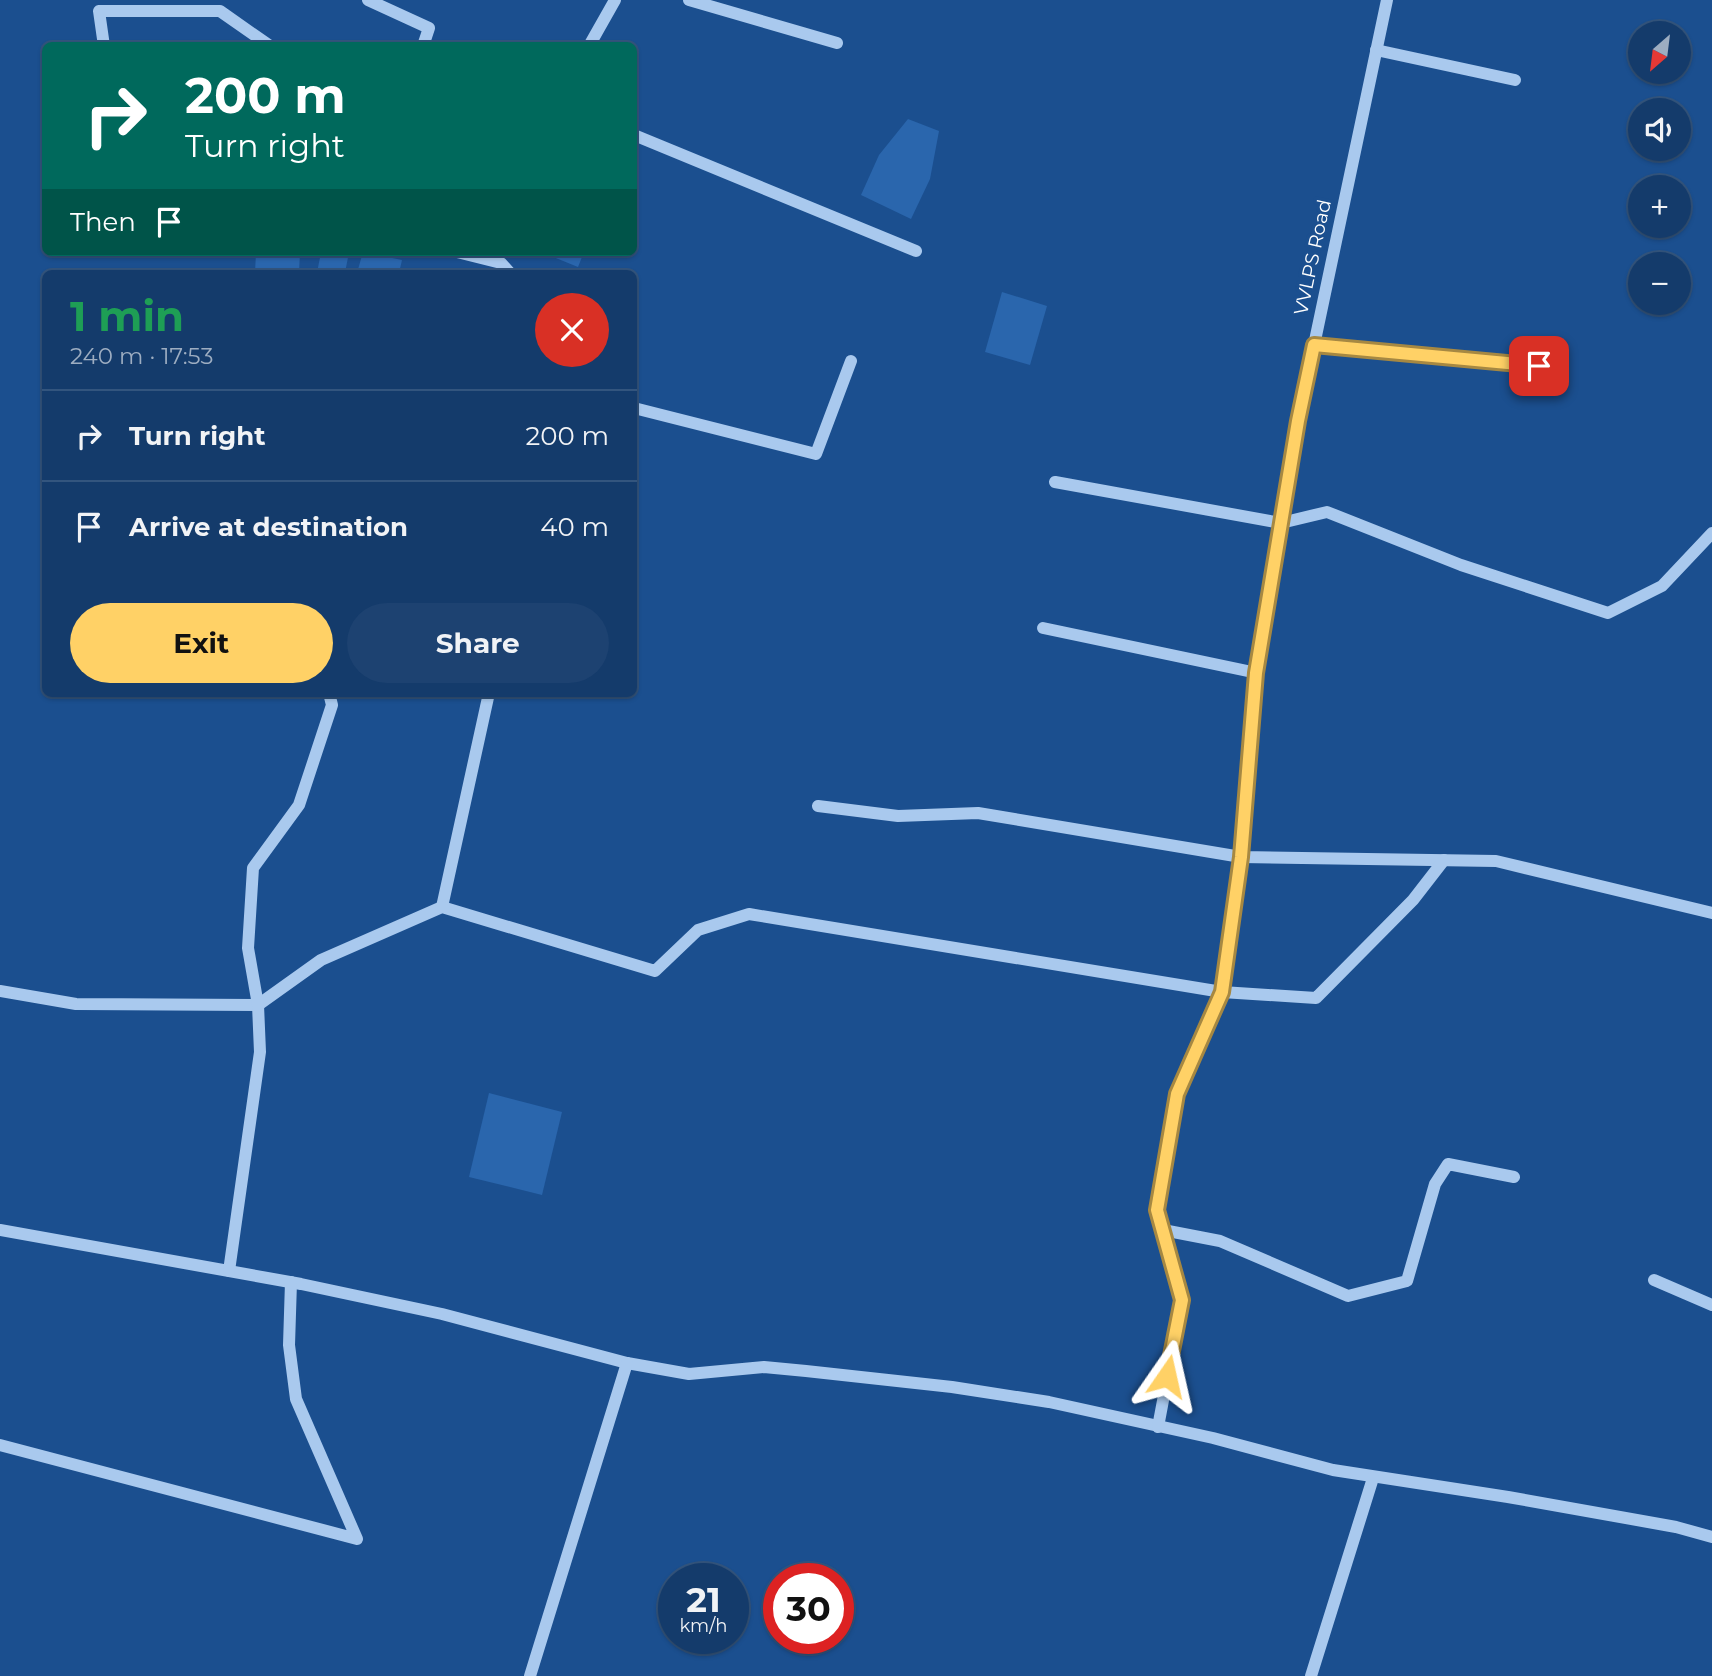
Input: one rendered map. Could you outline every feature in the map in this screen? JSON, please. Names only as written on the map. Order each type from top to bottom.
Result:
[{"type":"street","points":[[368,0],[429,28],[424,42]]},
{"type":"street","points":[[591,42],[615,0]]},
{"type":"street","points":[[689,0],[837,43]]},
{"type":"street","name":"VVLPS Road","points":[[1158,1427],[1182,1300],[1157,1210],[1177,1094],[1222,992],[1241,857],[1256,673],[1280,523],[1314,345],[1387,0]]},
{"type":"street","points":[[103,42],[99,10],[222,6],[265,42]]},
{"type":"street","points":[[1376,50],[1515,80]]},
{"type":"street","points":[[637,136],[916,251]]},
{"type":"street","points":[[474,256],[505,263]]},
{"type":"street","points":[[1314,345],[1539,366]]},
{"type":"street","points":[[637,409],[816,454],[851,361]]},
{"type":"street","points":[[1055,482],[1280,523],[1327,512],[1461,565],[1608,613],[1662,586],[1712,533]]},
{"type":"street","points":[[1043,628],[1256,673]]},
{"type":"street","points":[[229,1271],[260,1052],[258,1005],[248,948],[253,867],[299,805],[332,705],[330,697]]},
{"type":"street","points":[[442,907],[488,697]]},
{"type":"street","points":[[818,806],[898,816],[978,813],[1241,857],[1496,860],[1712,913]]},
{"type":"street","points":[[0,991],[76,1004],[258,1005],[321,960],[442,907],[655,971],[698,930],[750,914],[1222,992],[1316,998],[1413,900],[1444,860]]},
{"type":"street","points":[[1163,1230],[1220,1241],[1348,1296],[1407,1281],[1435,1184],[1448,1164],[1514,1177]]},
{"type":"street","points":[[0,1230],[291,1282],[442,1314],[627,1363],[690,1374],[764,1367],[952,1387],[1049,1402],[1373,1478],[1508,1497],[1712,1537]]},
{"type":"street","points":[[1654,1280],[1712,1305]]},
{"type":"street","points":[[0,1445],[357,1539],[296,1399],[289,1346],[291,1282]]},
{"type":"street","points":[[530,1676],[627,1363]]},
{"type":"street","points":[[1311,1676],[1373,1478]]},
{"type":"building","points":[[908,119],[939,131],[930,179],[911,219],[861,195],[879,155]]},
{"type":"building","points":[[256,256],[300,256],[299,270],[255,270]]},
{"type":"building","points":[[320,256],[348,256],[346,270],[318,270]]},
{"type":"building","points":[[362,256],[402,260],[400,270],[358,270]]},
{"type":"building","points":[[551,256],[582,256],[578,267]]},
{"type":"building","points":[[1002,292],[1047,306],[1030,365],[985,352]]},
{"type":"building","points":[[489,1093],[562,1112],[542,1195],[469,1177]]},
{"type":"route","points":[[1167,1376],[1182,1300],[1157,1210],[1177,1094],[1222,992],[1241,857],[1256,673],[1298,421],[1314,345],[1539,366]]}]
